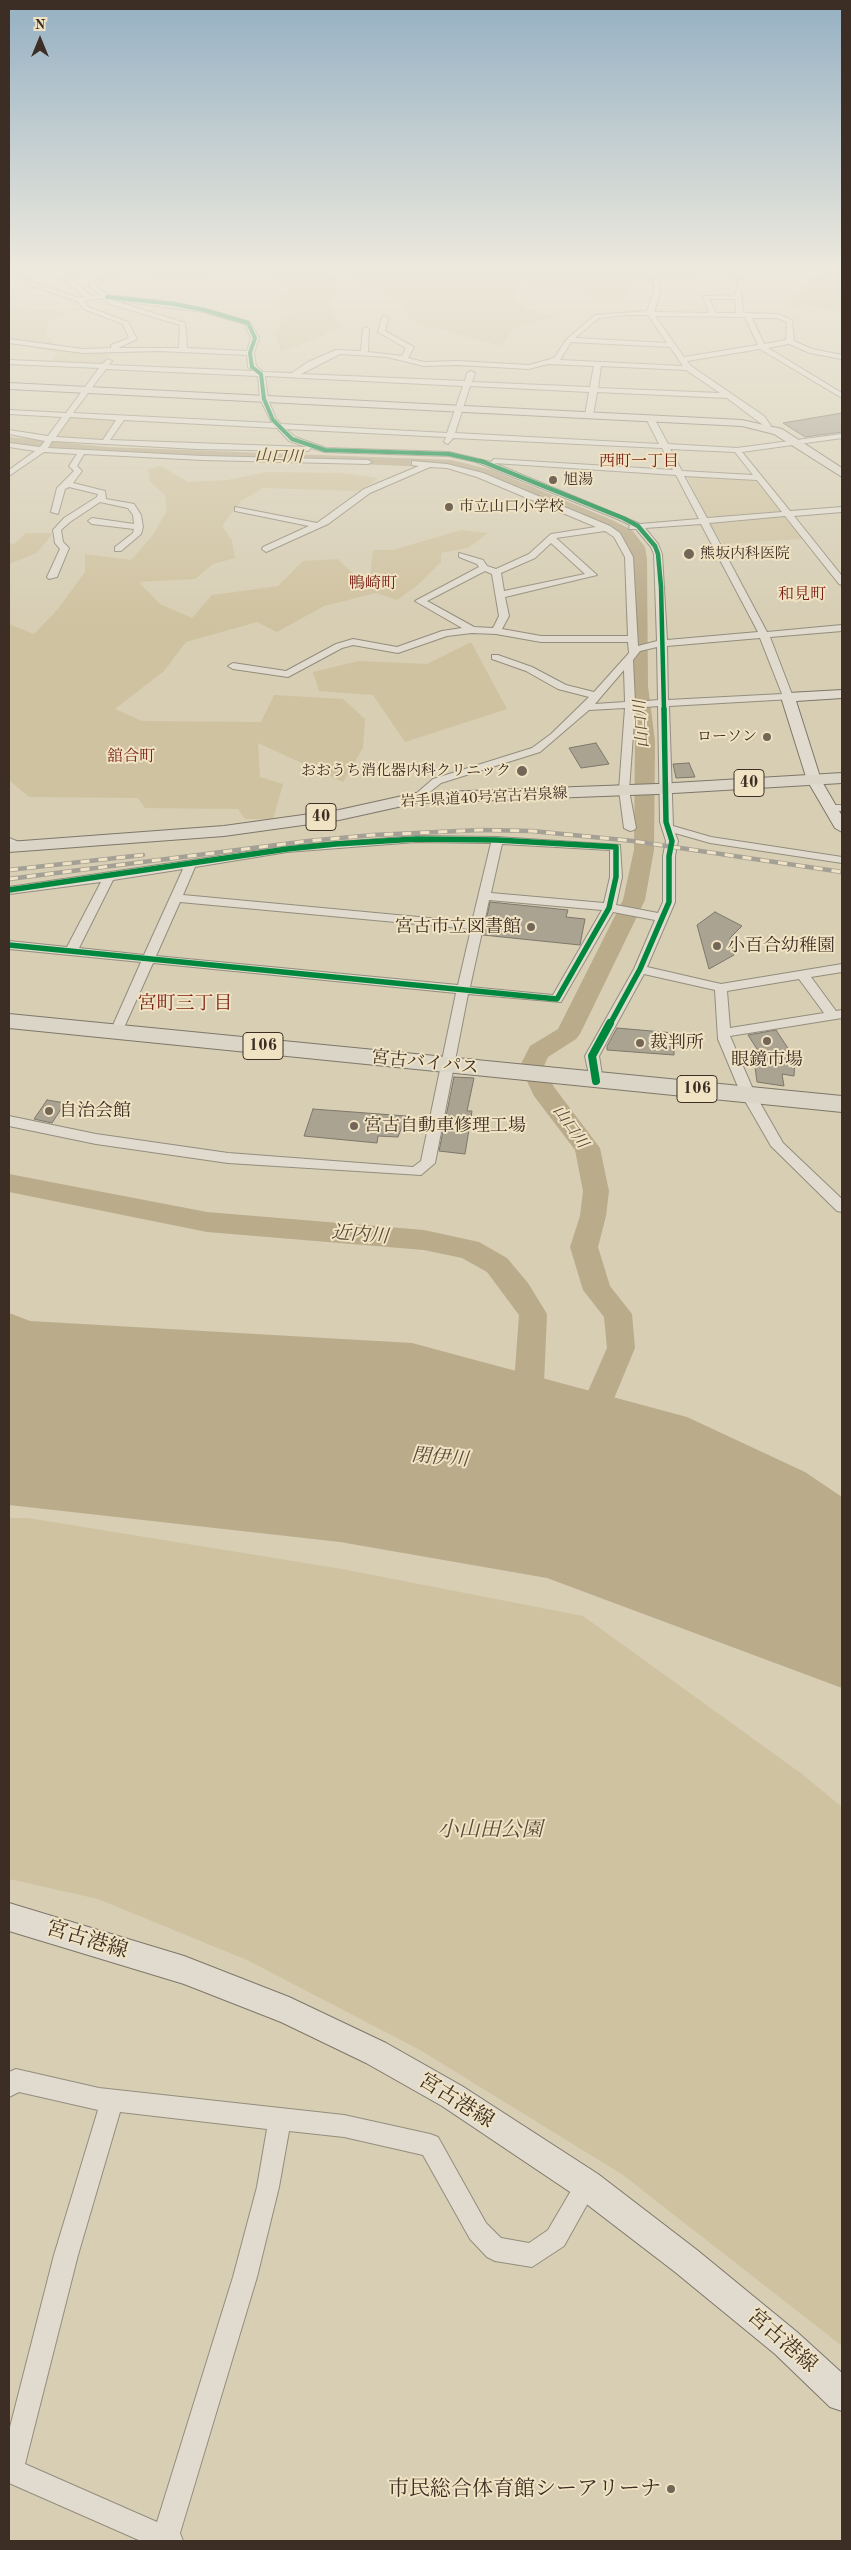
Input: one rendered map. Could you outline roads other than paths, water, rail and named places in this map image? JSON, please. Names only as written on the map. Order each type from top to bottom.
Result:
[{"type":"highway","name":"宮古バイパス","points":[[9,1021],[446,1064],[596,1081],[842,1104]]},
{"type":"main road","points":[[9,386],[742,423],[766,426],[778,431],[842,473]]},
{"type":"main road","points":[[842,694],[788,697],[814,780],[836,808],[842,827]]},
{"type":"main road","name":"岩手県道40号宮古岩泉線","points":[[12,845],[224,831],[339,814],[416,798],[662,789],[842,778]]},
{"type":"main road","name":"宮古港線","points":[[9,1917],[184,1970],[289,2011],[376,2053],[452,2096],[588,2185],[686,2260],[786,2343],[842,2395]]},
{"type":"street","points":[[9,474],[43,449],[91,384]]},
{"type":"street","points":[[262,384],[264,399],[273,420],[292,439],[324,450]]},
{"type":"street","points":[[266,549],[325,522],[367,491],[430,464],[444,455],[468,384]]},
{"type":"street","points":[[489,384],[728,396]]},
{"type":"street","points":[[589,415],[595,384]]},
{"type":"street","points":[[711,384],[761,418],[766,426]]},
{"type":"street","points":[[822,384],[842,396]]},
{"type":"street","points":[[9,412],[737,450],[842,436]]},
{"type":"street","points":[[105,442],[122,417]]},
{"type":"street","points":[[586,707],[788,697],[764,635],[650,418]]},
{"type":"street","points":[[9,432],[50,439],[197,447],[444,455],[478,460],[680,474]]},
{"type":"street","points":[[9,445],[82,452],[381,462]]},
{"type":"street","points":[[737,450],[842,582]]},
{"type":"street","points":[[55,512],[61,488],[68,484],[78,471],[73,466],[82,452]]},
{"type":"street","points":[[478,460],[635,527],[650,540],[658,554],[661,587],[658,644],[662,789],[672,841],[668,856],[670,890],[663,918],[640,969],[592,1056],[596,1081]]},
{"type":"street","points":[[410,463],[463,469],[606,528],[616,535],[629,557],[633,653],[628,790],[630,828]]},
{"type":"street","points":[[489,464],[759,478]]},
{"type":"street","points":[[68,484],[96,490],[102,494],[103,502],[131,506],[137,515],[139,527],[137,534],[118,549]]},
{"type":"street","points":[[52,576],[65,548],[58,543],[57,530],[67,520],[101,498]]},
{"type":"street","points":[[462,555],[480,562],[484,568],[496,572],[532,556],[552,539],[606,528],[842,508]]},
{"type":"street","points":[[238,509],[316,525]]},
{"type":"street","points":[[92,521],[139,527]]},
{"type":"street","points":[[500,595],[592,575],[552,539]]},
{"type":"street","points":[[472,630],[420,601],[484,568]]},
{"type":"street","points":[[496,572],[504,616],[496,631]]},
{"type":"street","points":[[416,798],[436,781],[536,750],[555,736],[586,707],[633,653],[658,644],[842,628]]},
{"type":"street","points":[[233,666],[288,674],[339,646],[353,642],[398,650],[445,633],[472,630],[496,631],[541,639],[632,639]]},
{"type":"street","points":[[495,658],[528,668],[562,687],[596,696]]},
{"type":"street","points":[[669,828],[710,840],[842,860]]},
{"type":"street","points":[[9,890],[109,877],[286,849],[336,844],[416,839],[496,840],[616,847],[616,877],[609,908],[556,999],[9,945]]},
{"type":"street","points":[[9,1121],[96,1139],[228,1158],[416,1172],[428,1163],[446,1064],[465,990],[496,840]]},
{"type":"street","points":[[116,1032],[190,864]]},
{"type":"street","points":[[71,951],[109,877]]},
{"type":"street","points":[[485,896],[609,908],[663,918]]},
{"type":"street","points":[[176,898],[478,926]]},
{"type":"street","points":[[640,969],[721,988],[842,968]]},
{"type":"street","points":[[803,975],[837,1014]]},
{"type":"street","points":[[721,988],[724,1039],[748,1094],[778,1146],[842,1207]]},
{"type":"street","points":[[724,1033],[837,1014]]},
{"type":"street","points":[[9,2086],[16,2080],[112,2100],[344,2126],[430,2145],[478,2231],[495,2248],[532,2255],[556,2238],[588,2185]]},
{"type":"street","points":[[112,2100],[66,2254],[10,2470],[168,2540],[245,2277],[268,2187],[280,2119]]},
{"type":"water","name":"閉伊川","points":[[9,1313],[30,1321],[412,1343],[687,1417],[805,1472],[842,1497],[842,1688],[547,1578],[340,1542],[9,1505]]},
{"type":"waterway","name":"山口川","points":[[9,441],[51,447],[108,451],[452,464],[487,473],[606,523],[626,533],[637,547],[639,559],[639,686],[645,741],[644,850],[634,900],[568,1034],[538,1052],[532,1066],[543,1090],[587,1148],[596,1191],[593,1216],[584,1247],[597,1290],[618,1314],[621,1348],[587,1428]]},
{"type":"waterway","name":"近内川","points":[[9,1183],[207,1222],[424,1240],[469,1249],[497,1265],[518,1290],[533,1314],[529,1383],[521,1410]]},
{"type":"railway","points":[[9,879],[308,841],[373,835],[481,830],[532,831],[633,841],[842,872]]},
{"type":"railway","points":[[9,870],[143,855]]},
{"type":"place","name":"旭湯","points":[[553,480]]},
{"type":"place","name":"市立山口小学校","points":[[449,507]]},
{"type":"place","name":"熊坂内科医院","points":[[689,554]]},
{"type":"place","name":"ローソン","points":[[767,737]]},
{"type":"place","name":"おおうち消化器内科クリニック","points":[[522,771]]},
{"type":"place","name":"宮古市立図書館","points":[[531,927]]},
{"type":"place","name":"小百合幼稚園","points":[[717,946]]},
{"type":"place","name":"眼鏡市場","points":[[767,1041]]},
{"type":"place","name":"裁判所","points":[[640,1043]]},
{"type":"place","name":"自治会館","points":[[49,1111]]},
{"type":"place","name":"宮古自動車修理工場","points":[[354,1126]]},
{"type":"place","name":"市民総合体育館シーアリーナ","points":[[671,2489]]},
{"type":"district","name":"西町一丁目","points":[[639,462]]},
{"type":"district","name":"鴨崎町","points":[[373,584]]},
{"type":"district","name":"和見町","points":[[802,595]]},
{"type":"district","name":"舘合町","points":[[131,757]]},
{"type":"district","name":"宮町三丁目","points":[[185,1004]]},
{"type":"park label","name":"小山田公園","points":[[490,1830]]}]
